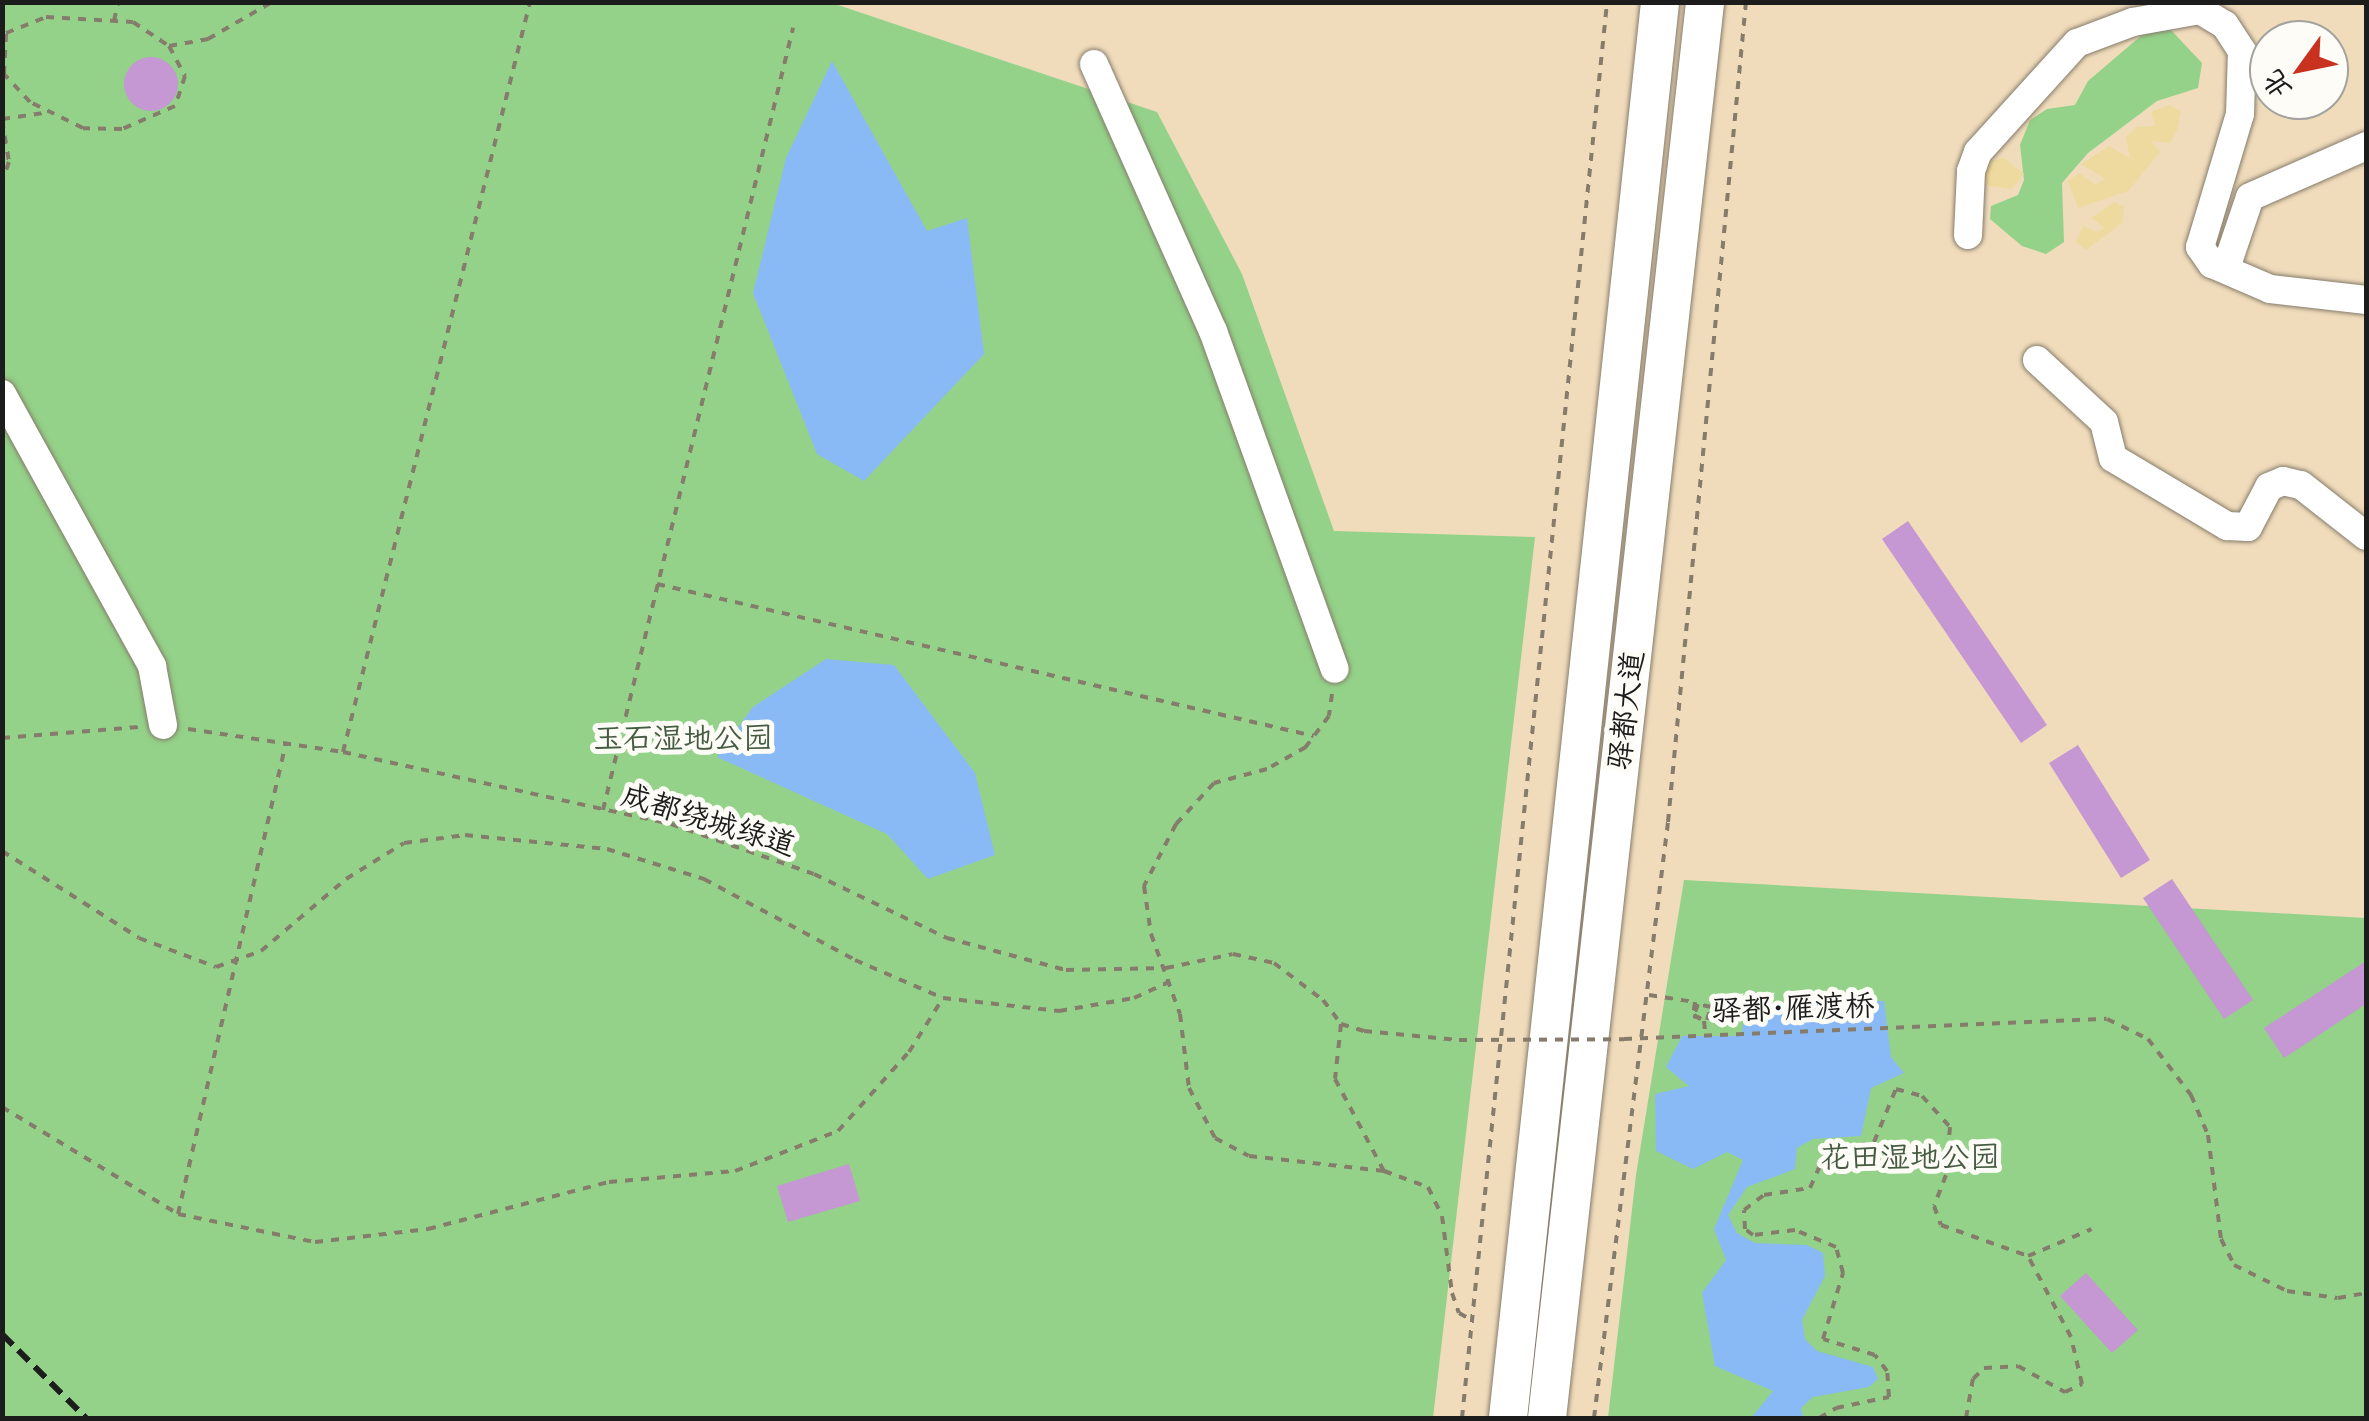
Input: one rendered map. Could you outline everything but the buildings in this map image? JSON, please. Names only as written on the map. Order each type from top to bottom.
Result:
[{"type":"main road","name":"驿都大道","points":[[1509,1413],[1660,2]]},
{"type":"main road","name":"驿都大道","points":[[1548,1413],[1705,2]]},
{"type":"street","points":[[1968,236],[1971,170],[2030,88],[2078,43],[2133,22],[2200,10],[2233,38],[2243,74],[2240,114],[2200,247],[2212,264],[2270,289],[2366,300]]},
{"type":"street","points":[[1094,64],[1213,332],[1335,669]]},
{"type":"street","points":[[2212,264],[2229,259],[2250,197],[2366,146]]},
{"type":"street","points":[[2037,360],[2104,422],[2113,458],[2227,526],[2248,527],[2269,487],[2284,481],[2301,486],[2366,536]]},
{"type":"street","points":[[2,394],[152,666],[163,726]]},
{"type":"path","points":[[114,21],[118,2]]},
{"type":"path","points":[[169,46],[208,39],[272,2]]},
{"type":"path","points":[[343,752],[530,2]]},
{"type":"path","points":[[1462,1418],[1608,2]]},
{"type":"path","points":[[1594,1418],[1649,996],[1746,2]]},
{"type":"path","points":[[46,17],[133,22],[169,46],[185,76],[174,106],[147,122],[82,128],[30,102],[3,74],[4,32],[46,17]]},
{"type":"path","points":[[602,810],[793,28]]},
{"type":"path","points":[[2,181],[9,162],[2,119],[50,112]]},
{"type":"path","points":[[657,584],[1314,736]]},
{"type":"path","points":[[1335,669],[1330,716],[1314,736],[1268,769],[1214,782],[1176,824],[1144,886],[1151,934],[1171,981],[1189,1088],[1215,1138],[1249,1156],[1384,1172],[1428,1187],[1442,1216],[1452,1293],[1459,1313],[1471,1320]]},
{"type":"path","name":"成都绕城绿道","points":[[2,738],[163,726],[343,752],[670,824],[814,874],[947,938],[1066,970],[1166,968],[1232,954],[1274,963],[1324,1000],[1341,1024]]},
{"type":"path","points":[[178,1214],[239,963],[286,742]]},
{"type":"path","points":[[2,851],[139,938],[216,967],[239,963],[346,879],[404,843],[480,836],[607,850],[704,878],[856,960],[943,998],[1058,1011],[1134,998],[1171,981]]},
{"type":"path","points":[[1649,996],[1695,1002],[1693,1016],[1707,1020],[1711,1007],[1701,1002],[1693,1012],[1704,1031]]},
{"type":"path","points":[[2,1107],[178,1214],[315,1242],[428,1229],[609,1182],[735,1171],[838,1130],[909,1052],[943,998]]},
{"type":"path","name":"驿都·雁渡桥","points":[[1341,1024],[1364,1031],[1459,1040],[2107,1020],[2148,1039],[2191,1095],[2208,1135],[2221,1240],[2234,1264],[2249,1278],[2287,1290],[2338,1298],[2366,1293]]},
{"type":"path","points":[[1341,1024],[1335,1079],[1384,1172]]},
{"type":"path","points":[[1819,1418],[1836,1408],[1888,1398],[1887,1371],[1875,1355],[1822,1339],[1843,1273],[1836,1246],[1795,1230],[1753,1235],[1744,1229],[1744,1210],[1764,1196],[1810,1188],[1826,1152],[1874,1142],[1896,1089],[1922,1096],[1950,1127],[1946,1175],[1934,1206],[1941,1225],[2028,1256],[2071,1337],[2082,1384],[2065,1392],[2018,1366],[1984,1368],[1973,1378],[1966,1418]]},
{"type":"path","points":[[2028,1256],[2092,1229]]},
{"type":"green space","name":"玉石湿地公园","points":[[3,3],[832,3],[1157,112],[1242,274],[1334,531],[1535,537],[1433,1418],[3,1418]]},
{"type":"green space","points":[[2170,29],[2202,63],[2198,88],[2157,101],[2088,153],[2062,183],[2064,242],[2046,254],[2022,246],[1990,219],[1991,206],[2018,195],[2024,180],[2020,145],[2030,120],[2047,109],[2075,105],[2088,81],[2142,35]]},
{"type":"green space","name":"花田湿地公园","points":[[1684,880],[2366,918],[2366,1418],[1608,1418],[1636,1175]]},
{"type":"sand","points":[[2170,105],[2181,112],[2177,130],[2170,143],[2151,141],[2160,152],[2128,191],[2078,208],[2068,181],[2079,173],[2096,185],[2105,179],[2081,164],[2109,146],[2130,158],[2126,137],[2137,127],[2155,126],[2151,112]]},
{"type":"sand","points":[[2004,158],[2024,174],[2012,189],[1979,184],[1990,161]]},
{"type":"sand","points":[[2115,202],[2124,207],[2122,223],[2086,250],[2076,241],[2083,226],[2097,232],[2105,228],[2091,218]]},
{"type":"water","points":[[832,61],[927,231],[967,218],[984,354],[864,481],[817,454],[753,293],[786,158]]},
{"type":"water","points":[[826,659],[894,665],[975,773],[995,855],[928,879],[887,834],[717,757],[753,707]]},
{"type":"water","points":[[1884,1001],[1891,1057],[1904,1073],[1871,1088],[1861,1136],[1813,1139],[1797,1148],[1795,1169],[1747,1187],[1728,1215],[1737,1233],[1755,1243],[1807,1245],[1823,1253],[1825,1276],[1802,1320],[1805,1339],[1817,1351],[1873,1367],[1878,1379],[1869,1387],[1813,1397],[1801,1408],[1803,1418],[1751,1418],[1773,1391],[1715,1366],[1702,1293],[1726,1260],[1714,1229],[1743,1160],[1727,1152],[1693,1169],[1656,1151],[1655,1094],[1689,1086],[1666,1067],[1682,1036],[1741,1036],[1747,1004]]},
{"type":"railway","points":[[2,1334],[86,1418]]}]
